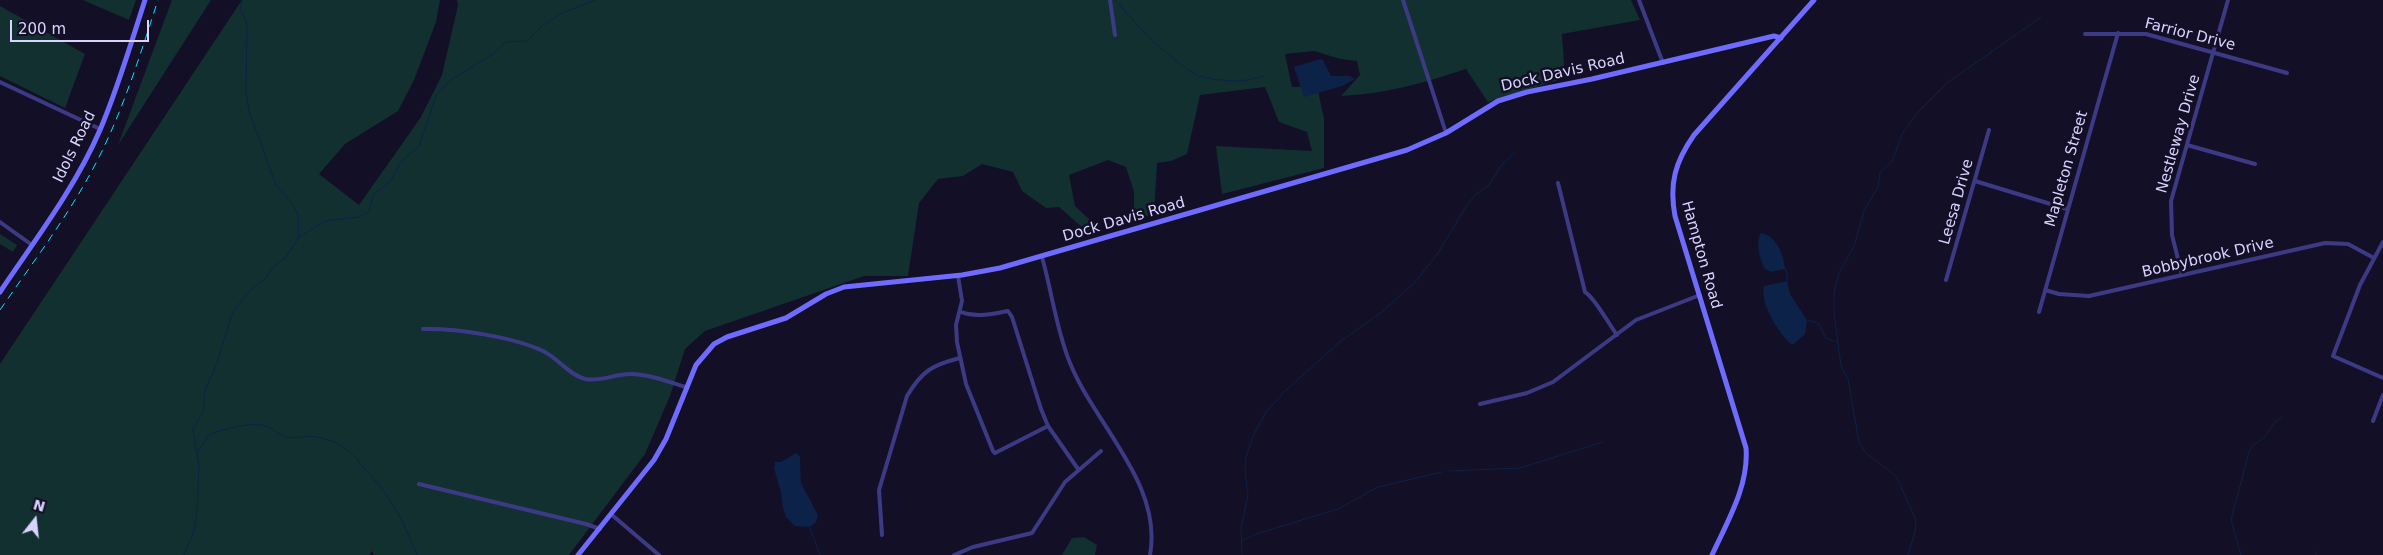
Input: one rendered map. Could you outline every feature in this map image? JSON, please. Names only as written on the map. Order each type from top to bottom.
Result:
[{"type":"street","name":"Idols Road","points":[[0,292],[68,191],[100,129],[145,0]]},
{"type":"street","points":[[1110,0],[1115,35]]},
{"type":"street","points":[[1403,0],[1446,133]]},
{"type":"street","points":[[1639,0],[1663,63]]},
{"type":"street","name":"Hampton Road","points":[[1712,555],[1743,484],[1747,457],[1743,435],[1675,216],[1672,189],[1674,171],[1678,160],[1694,135],[1814,0]]},
{"type":"street","name":"Nestleway Drive","points":[[2182,275],[2172,235],[2170,211],[2174,188],[2228,0]]},
{"type":"street","name":"Mapleton Street","points":[[2039,312],[2118,33]]},
{"type":"street","name":"Farrior Drive","points":[[2085,34],[2135,33],[2164,37],[2287,73]]},
{"type":"street","name":"Dock Davis Road","points":[[578,555],[612,515],[661,449],[696,364],[715,343],[786,318],[836,290],[877,283],[958,276],[1042,257],[1407,150],[1446,133],[1498,101],[1527,92],[1663,63],[1774,36],[1781,38]]},
{"type":"street","points":[[0,82],[100,129]]},
{"type":"street","name":"Leesa Drive","points":[[1946,280],[1989,130]]},
{"type":"street","points":[[2187,146],[2255,164]]},
{"type":"street","points":[[1975,181],[2067,209]]},
{"type":"street","points":[[1558,184],[1585,292],[1594,297],[1600,312],[1617,334]]},
{"type":"street","points":[[0,222],[32,245]]},
{"type":"street","points":[[2383,242],[2358,290],[2333,356],[2383,378]]},
{"type":"street","name":"Bobbybrook Drive","points":[[2045,290],[2069,296],[2089,296],[2128,289],[2325,243],[2348,244],[2374,258]]},
{"type":"street","points":[[1042,257],[1062,338],[1078,381],[1086,398],[1129,466],[1144,494],[1151,522],[1150,555]]},
{"type":"street","points":[[958,276],[962,301],[961,312],[956,325],[960,358],[972,401],[993,451],[996,452],[1048,426]]},
{"type":"street","points":[[1480,404],[1527,393],[1553,382],[1636,320],[1700,295]]},
{"type":"street","points":[[961,312],[984,316],[1008,311],[1012,317],[1020,348],[1048,426],[1078,469]]},
{"type":"street","points":[[423,329],[442,328],[511,340],[543,351],[583,378],[596,380],[630,374],[660,379],[686,387]]},
{"type":"street","points":[[882,535],[879,490],[907,396],[914,383],[928,369],[940,363],[960,358]]},
{"type":"street","points":[[2373,422],[2383,396]]},
{"type":"street","points":[[954,555],[973,547],[1032,534],[1065,482],[1101,451]]},
{"type":"street","points":[[419,484],[586,524],[600,530]]},
{"type":"street","points":[[612,515],[659,555]]},
{"type":"green space","points":[[83,0],[136,0],[129,20]]},
{"type":"green space","points":[[172,0],[211,0],[118,145]]},
{"type":"green space","points":[[242,0],[440,0],[436,22],[414,80],[398,111],[345,144],[319,174],[359,205],[421,117],[442,75],[458,5],[457,0],[1631,0],[1640,20],[1562,34],[1565,78],[1488,102],[1466,69],[1404,87],[1373,93],[1341,96],[1360,75],[1357,61],[1340,59],[1314,51],[1285,54],[1292,87],[1317,86],[1324,119],[1324,168],[1222,194],[1216,146],[1312,151],[1307,132],[1279,122],[1265,87],[1200,95],[1187,154],[1171,161],[1157,163],[1154,214],[1134,220],[1134,192],[1126,167],[1108,160],[1069,175],[1075,206],[1102,231],[1091,235],[1059,207],[1046,208],[1022,191],[1013,172],[982,164],[963,176],[938,179],[919,203],[908,276],[864,276],[705,331],[685,349],[670,396],[645,454],[569,555],[374,555],[372,551],[369,555],[0,555],[0,364]]},
{"type":"green space","points":[[0,6],[85,54],[65,108],[0,76]]},
{"type":"green space","points":[[0,234],[17,245],[13,252],[0,244]]},
{"type":"green space","points":[[1084,537],[1097,545],[1095,555],[1062,555],[1072,538]]},
{"type":"water","points":[[1320,59],[1323,60],[1331,76],[1350,76],[1355,79],[1342,86],[1304,97],[1294,67]]},
{"type":"water","points":[[1761,233],[1767,235],[1775,242],[1783,257],[1785,269],[1771,272],[1764,268],[1758,245]]},
{"type":"water","points":[[1787,281],[1790,294],[1807,320],[1805,334],[1794,344],[1791,344],[1786,339],[1771,317],[1763,293],[1764,286]]},
{"type":"water","points":[[796,453],[800,457],[801,483],[818,515],[816,522],[810,527],[795,526],[786,517],[774,468],[775,462],[781,462]]},
{"type":"waterway","points":[[242,0],[240,8],[247,25],[246,94],[249,111],[276,185],[293,204],[298,215],[299,236]]},
{"type":"waterway","points":[[184,555],[194,531],[197,513],[199,466],[193,429],[203,412],[205,390],[217,363],[233,311],[253,287],[264,280],[276,264],[285,258],[299,237],[325,221],[359,217],[369,212],[373,195],[390,182],[401,162],[419,146],[436,96],[449,81],[493,54],[506,42],[527,41],[541,27],[560,14],[595,0]]},
{"type":"waterway","points":[[1115,0],[1151,40],[1185,68],[1199,76],[1232,81],[1264,76]]},
{"type":"waterway","points":[[1908,555],[1915,532],[1916,520],[1896,476],[1867,454],[1859,442],[1848,379],[1841,366],[1834,314],[1834,293],[1839,273],[1854,246],[1864,211],[1878,187],[1880,172],[1892,162],[1902,134],[1918,112],[1947,83],[2041,17]]},
{"type":"waterway","points":[[1242,555],[1241,529],[1248,495],[1245,471],[1246,457],[1254,434],[1266,412],[1285,391],[1341,341],[1382,312],[1415,282],[1438,253],[1467,205],[1475,195],[1489,185],[1500,167],[1515,152]]},
{"type":"waterway","points":[[1785,268],[1787,281]]},
{"type":"waterway","points":[[1807,320],[1818,323],[1826,338],[1837,342]]},
{"type":"waterway","points":[[2241,555],[2231,520],[2249,452],[2254,444],[2263,439],[2274,423],[2282,417]]},
{"type":"waterway","points":[[197,453],[210,434],[253,424],[266,426],[287,437],[313,437],[326,439],[340,445],[350,453],[384,491],[401,520],[417,555]]},
{"type":"waterway","points":[[1449,471],[1520,468],[1603,442]]},
{"type":"waterway","points":[[1242,541],[1256,534],[1338,509],[1378,487],[1442,472]]},
{"type":"waterway","points":[[810,528],[820,555]]},
{"type":"waterway","points":[[2315,555],[2318,551]]},
{"type":"railway","points":[[0,310],[62,220],[96,163],[123,103],[158,0]]}]
